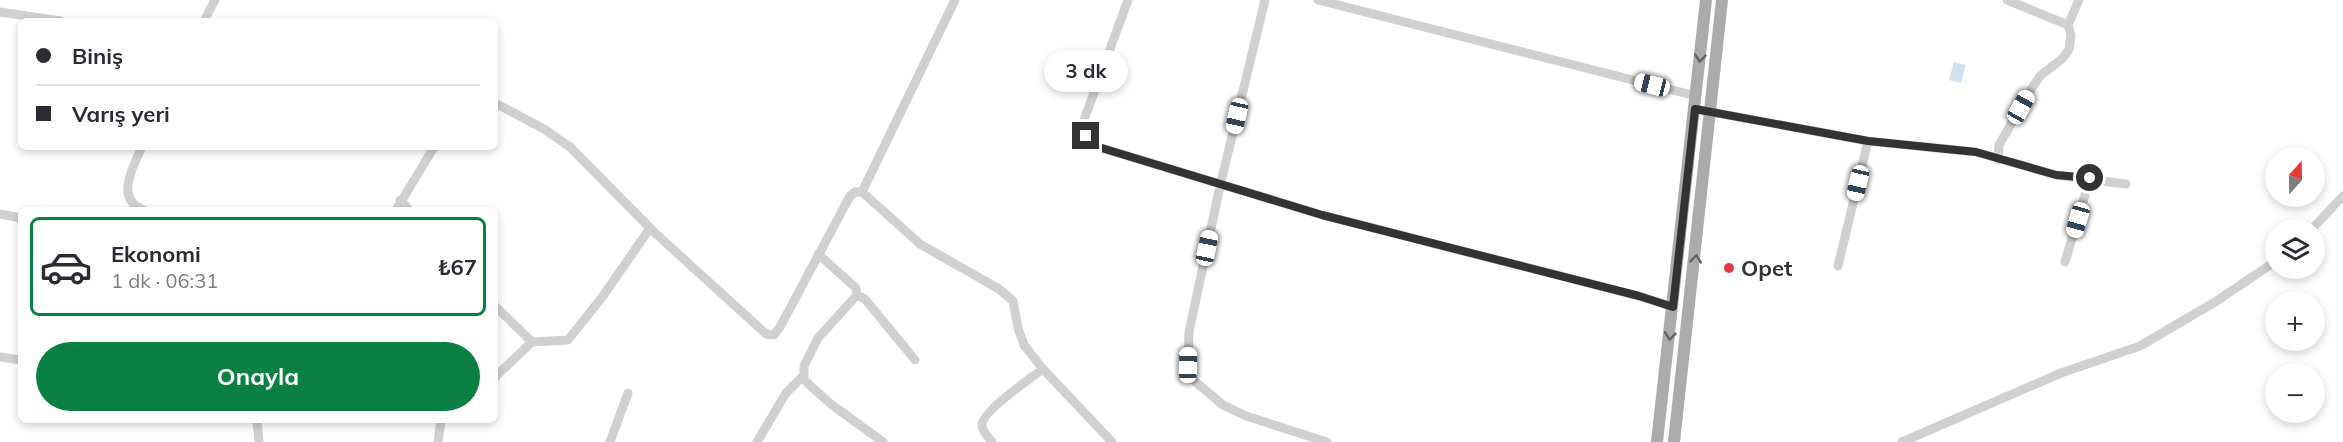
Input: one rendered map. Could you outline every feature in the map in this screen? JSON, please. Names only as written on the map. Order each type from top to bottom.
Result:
[{"type":"main road","points":[[1657,442],[1706,0]]},
{"type":"main road","points":[[1674,442],[1712,112],[1722,0]]},
{"type":"street","points":[[206,18],[215,0]]},
{"type":"street","points":[[862,192],[955,0]]},
{"type":"street","points":[[1128,0],[1084,120],[1086,136],[1095,146],[1220,186],[1322,215],[1639,296],[1673,307]]},
{"type":"street","points":[[1264,0],[1220,186],[1189,332],[1188,365],[1192,379],[1223,405],[1246,416],[1327,442]]},
{"type":"street","points":[[1318,0],[1696,96]]},
{"type":"street","points":[[2007,0],[2068,25]]},
{"type":"street","points":[[1998,160],[1999,145],[2032,88],[2040,76],[2063,58],[2069,48],[2071,36],[2068,25],[2079,0]]},
{"type":"street","points":[[0,12],[41,18]]},
{"type":"street","points":[[498,106],[544,129],[570,147],[650,228],[766,334],[774,335],[780,327],[850,196],[855,192],[862,192],[920,244],[999,289],[1013,301],[1024,345],[1043,369],[1112,442]]},
{"type":"street","points":[[1695,109],[1868,141],[1976,152],[2056,175],[2126,184]]},
{"type":"street","points":[[1838,266],[1868,141]]},
{"type":"street","points":[[136,207],[129,198],[127,185],[141,150]]},
{"type":"street","points":[[397,207],[432,150]]},
{"type":"street","points":[[2065,262],[2090,178]]},
{"type":"street","points":[[2321,219],[2343,196]]},
{"type":"street","points":[[400,200],[406,207]]},
{"type":"street","points":[[0,214],[18,217]]},
{"type":"street","points":[[498,374],[532,342],[568,340],[603,296],[650,228]]},
{"type":"street","points":[[818,254],[856,288],[857,295]]},
{"type":"street","points":[[1902,442],[2061,373],[2140,346],[2215,302],[2265,268]]},
{"type":"street","points":[[857,295],[865,299],[915,360]]},
{"type":"street","points":[[757,442],[786,393],[802,376],[818,338],[857,295]]},
{"type":"street","points":[[498,309],[532,342]]},
{"type":"street","points":[[0,357],[18,360]]},
{"type":"street","points":[[992,442],[983,429],[983,420],[993,408],[1043,369]]},
{"type":"street","points":[[802,376],[806,384],[883,442]]},
{"type":"street","points":[[610,442],[628,393]]},
{"type":"street","points":[[257,423],[259,442]]},
{"type":"street","points":[[438,442],[443,423]]},
{"type":"water","points":[[1954,62],[1966,65],[1961,83],[1949,80]]},
{"type":"place","name":"Opet","points":[[1729,268]]},
{"type":"route","points":[[1086,136],[1095,146],[1220,186],[1322,215],[1639,296],[1673,307],[1695,109],[1868,141],[1976,152],[2056,175],[2090,178]]}]
